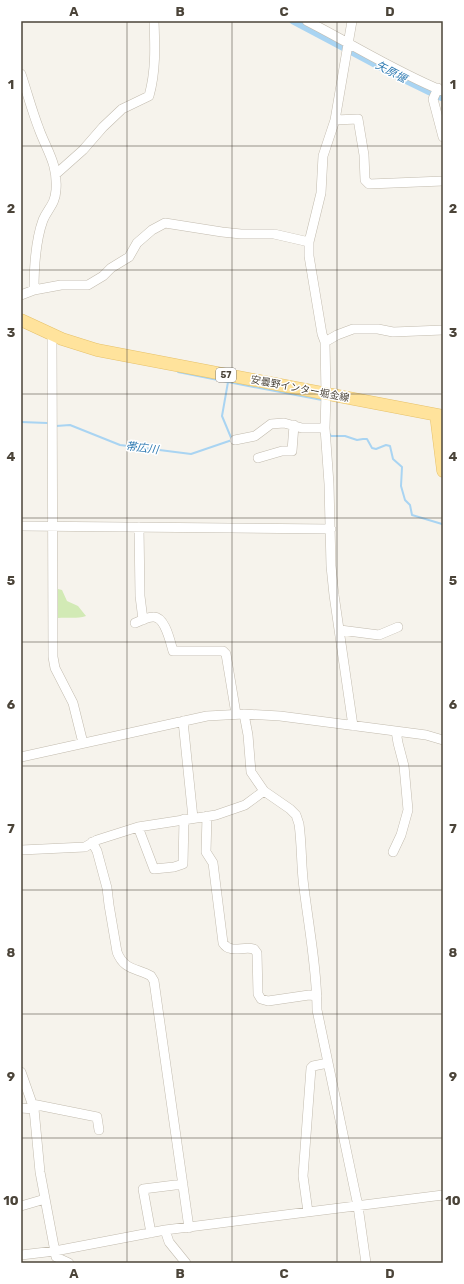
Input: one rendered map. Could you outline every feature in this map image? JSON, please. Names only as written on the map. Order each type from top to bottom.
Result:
[{"type":"main road","name":"安曇野インター堀金線","points":[[21,320],[52,336],[104,351],[439,416]]},
{"type":"main road","points":[[439,416],[443,471]]},
{"type":"street","points":[[56,174],[83,150],[103,127],[122,109],[149,96],[153,83],[155,57],[154,21]]},
{"type":"street","points":[[307,21],[396,69],[440,90],[433,99],[443,137]]},
{"type":"street","points":[[352,21],[335,120],[323,156],[321,193],[309,242],[309,256],[322,334],[325,342],[325,428],[331,529],[331,566],[353,726]]},
{"type":"street","points":[[21,74],[39,129],[51,155],[56,174],[54,202],[40,231],[34,263],[34,290]]},
{"type":"street","points":[[335,120],[358,119],[364,155],[365,180],[369,184],[443,181]]},
{"type":"street","points":[[21,295],[34,290],[61,285],[88,285],[129,257],[136,243],[165,222],[222,232],[241,234],[274,234],[309,242]]},
{"type":"street","points":[[325,342],[337,335],[354,329],[378,329],[392,332],[443,330]]},
{"type":"street","points":[[52,336],[53,657],[55,668],[73,703],[83,743]]},
{"type":"street","points":[[235,440],[255,436],[271,424],[284,423],[302,428],[325,428]]},
{"type":"street","points":[[258,458],[282,451],[292,451],[294,425]]},
{"type":"street","points":[[21,526],[331,529]]},
{"type":"street","points":[[139,527],[140,596],[138,622],[153,617],[164,623],[173,651],[223,651],[226,654],[240,714],[248,735],[251,772],[264,791],[296,815],[299,824],[304,888],[317,996],[317,1010],[358,1206],[366,1263]]},
{"type":"street","points":[[340,630],[379,635],[398,628]]},
{"type":"street","points":[[21,757],[207,716],[240,714],[280,716],[426,735],[443,740]]},
{"type":"street","points":[[138,827],[154,869],[174,867],[183,864],[189,819],[184,721]]},
{"type":"street","points":[[393,852],[401,835],[408,810],[404,766],[396,731]]},
{"type":"street","points":[[21,850],[85,847],[92,842],[138,827],[207,816],[245,805],[264,791]]},
{"type":"street","points":[[207,816],[206,852],[213,863],[223,943],[226,948],[254,949],[256,952],[258,994],[261,1000],[309,995],[317,996]]},
{"type":"street","points":[[92,842],[97,851],[108,888],[110,912],[119,959],[124,964],[151,976],[154,981],[189,1228]]},
{"type":"street","points":[[308,1212],[303,1176],[311,1068],[313,1066],[328,1063]]},
{"type":"street","points":[[21,1072],[33,1106],[40,1172],[56,1257],[69,1263]]},
{"type":"street","points":[[21,1108],[33,1106],[97,1117],[99,1130]]},
{"type":"street","points":[[151,1233],[143,1189],[183,1184]]},
{"type":"street","points":[[21,1255],[55,1251],[165,1230],[443,1195]]},
{"type":"street","points":[[21,1206],[45,1199]]},
{"type":"street","points":[[165,1230],[169,1242],[186,1263]]},
{"type":"green space","points":[[58,589],[62,590],[67,601],[78,606],[86,616],[58,618]]},
{"type":"waterway","name":"矢原堰","points":[[293,21],[344,48]]},
{"type":"waterway","name":"矢原堰","points":[[350,51],[432,93]]},
{"type":"waterway","name":"矢原堰","points":[[437,96],[443,98]]},
{"type":"waterway","points":[[178,372],[228,382]]},
{"type":"waterway","name":"帯広川","points":[[56,426],[70,425],[120,445],[191,454],[232,440],[222,416],[228,382],[322,400]]},
{"type":"waterway","name":"帯広川","points":[[21,422],[47,423]]},
{"type":"waterway","points":[[329,433],[331,436],[345,436],[357,440],[367,439],[372,448],[376,449],[386,445],[390,446],[393,459],[402,467],[401,486],[405,500],[410,505],[412,515],[442,524]]}]
